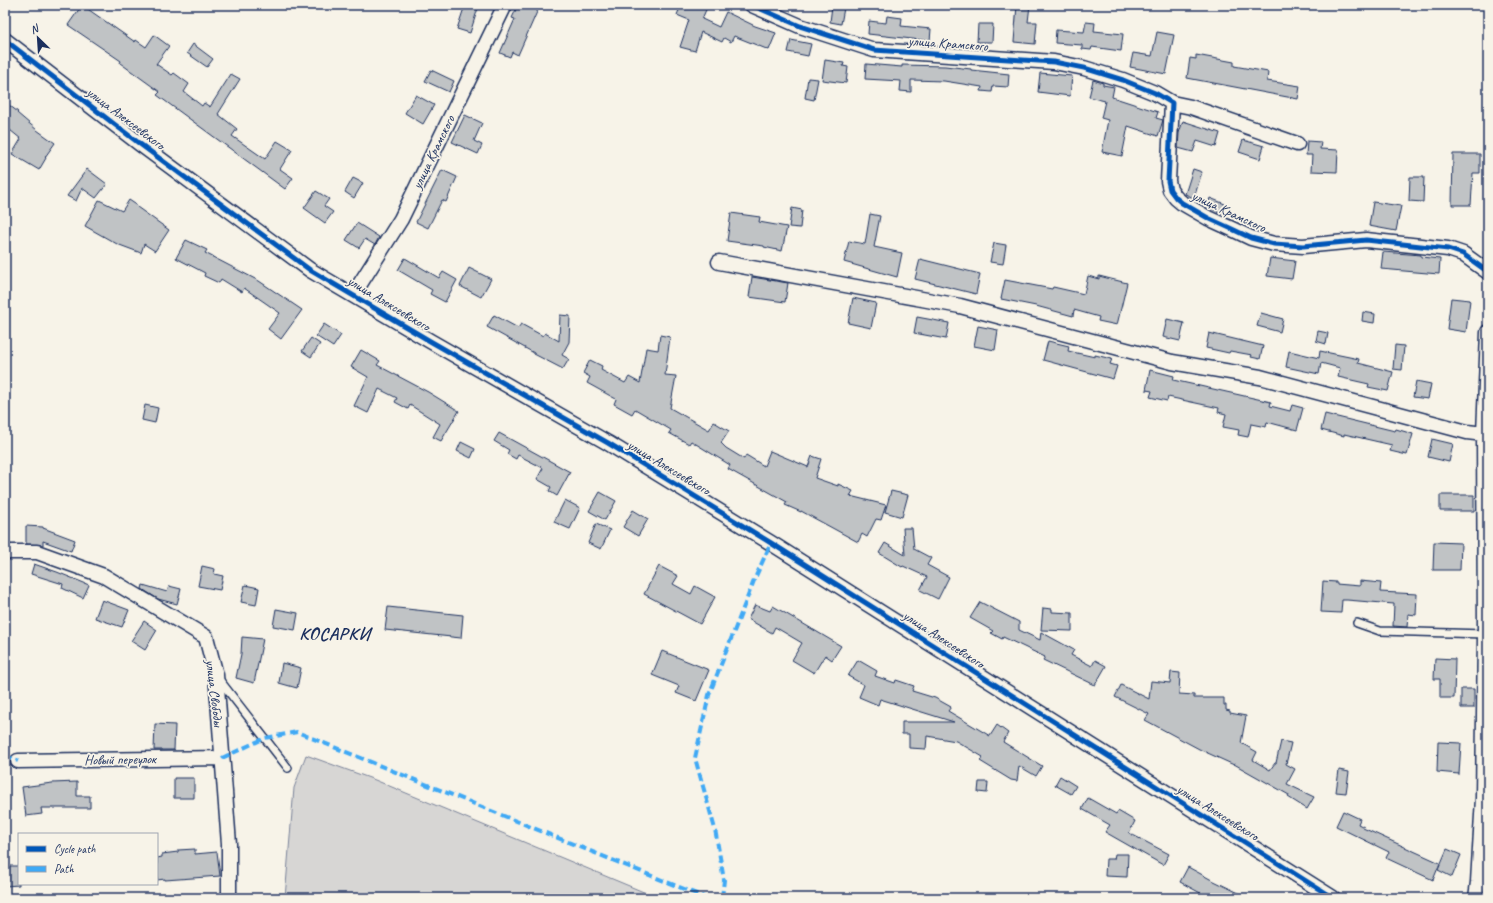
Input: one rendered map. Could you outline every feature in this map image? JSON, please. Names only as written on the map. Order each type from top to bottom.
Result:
[{"type":"street","name":"улица Крамского","points":[[353,295],[400,219],[505,5]]},
{"type":"street","name":"улица Крамского","points":[[752,5],[800,26],[874,50],[1054,62],[1084,68],[1123,80],[1155,93],[1172,103],[1168,181],[1170,190],[1182,204],[1208,218],[1251,238],[1274,244],[1303,246],[1366,240],[1448,249],[1463,254],[1488,272]]},
{"type":"street","name":"улица Алексеевского","points":[[5,40],[310,270],[430,342],[608,443],[764,538],[1333,898]]},
{"type":"street","points":[[1172,103],[1297,144]]},
{"type":"street","points":[[719,262],[960,306],[1172,362],[1260,377],[1466,432],[1484,434]]},
{"type":"street","points":[[1476,898],[1484,798],[1484,434],[1488,332]]},
{"type":"street","name":"улица Свободы","points":[[5,552],[37,552],[104,576],[206,637],[216,675],[229,844],[229,898]]},
{"type":"street","name":"Новый переулок","points":[[18,761],[222,758]]},
{"type":"lane","points":[[1358,623],[1380,631],[1485,634]]},
{"type":"lane","points":[[216,675],[288,768]]},
{"type":"shaded area","points":[[306,755],[375,780],[658,898],[285,898],[294,788]]},
{"type":"building","points":[[82,5],[135,42],[136,40],[146,47],[154,35],[169,46],[156,64],[172,75],[174,73],[189,84],[184,92],[202,106],[204,103],[210,107],[231,74],[240,79],[218,114],[237,129],[232,136],[265,159],[277,141],[292,150],[280,169],[293,178],[285,189],[157,95],[160,92],[120,63],[121,61],[68,25]]},
{"type":"building","points":[[465,5],[479,5],[470,33],[457,29]]},
{"type":"building","points":[[518,5],[540,5],[518,55],[512,52],[510,57],[500,53],[515,19],[512,18]]},
{"type":"building","points":[[681,5],[708,5],[702,19],[719,27],[726,12],[755,26],[776,33],[769,50],[734,36],[731,42],[724,38],[722,42],[701,32],[695,51],[680,47],[689,20],[677,15]]},
{"type":"building","points":[[1017,5],[1030,5],[1028,22],[1037,22],[1035,44],[1014,42]]},
{"type":"building","points":[[832,6],[844,8],[841,24],[830,22]]},
{"type":"building","points":[[887,16],[902,18],[901,26],[931,29],[930,41],[868,34],[869,21],[886,23]]},
{"type":"building","points":[[1086,22],[1095,23],[1094,31],[1123,34],[1121,51],[1092,47],[1091,50],[1082,49],[1082,45],[1055,43],[1056,30],[1084,32]]},
{"type":"building","points":[[978,24],[993,24],[992,42],[977,42]]},
{"type":"building","points":[[1157,32],[1174,35],[1166,74],[1130,67],[1133,53],[1152,56]]},
{"type":"building","points":[[791,40],[811,44],[808,56],[788,52]]},
{"type":"building","points":[[193,44],[213,59],[207,67],[187,53]]},
{"type":"building","points":[[1196,55],[1234,62],[1234,66],[1268,72],[1267,81],[1300,86],[1298,99],[1187,78],[1190,58],[1196,59]]},
{"type":"building","points":[[825,60],[844,63],[843,66],[848,67],[846,83],[822,80]]},
{"type":"building","points":[[866,64],[902,67],[902,65],[945,66],[1009,74],[1008,87],[993,86],[992,92],[981,91],[982,87],[944,81],[911,80],[911,92],[900,91],[901,81],[865,79]]},
{"type":"building","points":[[431,70],[454,81],[449,92],[425,81]]},
{"type":"building","points":[[1040,73],[1072,76],[1070,96],[1038,92]]},
{"type":"building","points":[[808,78],[818,79],[814,100],[805,98]]},
{"type":"building","points":[[1093,80],[1103,83],[1103,85],[1114,87],[1112,97],[1158,112],[1156,118],[1163,120],[1158,136],[1128,126],[1122,156],[1102,152],[1108,120],[1101,118],[1105,101],[1089,97]]},
{"type":"building","points":[[416,95],[434,105],[423,124],[405,113]]},
{"type":"building","points":[[5,102],[37,130],[55,143],[45,157],[46,158],[39,170],[12,154],[21,139],[5,126]]},
{"type":"building","points":[[465,115],[482,123],[474,141],[482,145],[478,154],[452,142]]},
{"type":"building","points":[[1183,121],[1220,133],[1216,147],[1197,141],[1193,152],[1178,148],[1179,133]]},
{"type":"building","points":[[1243,140],[1264,146],[1260,159],[1239,152]]},
{"type":"building","points":[[1307,141],[1321,142],[1320,149],[1338,150],[1337,172],[1311,171],[1312,155],[1306,155]]},
{"type":"building","points":[[1453,154],[1480,154],[1480,173],[1473,173],[1471,205],[1452,205]]},
{"type":"building","points":[[87,169],[107,184],[96,198],[82,188],[76,201],[67,196]]},
{"type":"building","points":[[1193,169],[1202,172],[1194,198],[1185,194]]},
{"type":"building","points":[[442,170],[457,177],[446,202],[442,200],[428,228],[416,222]]},
{"type":"building","points":[[1410,177],[1424,177],[1423,202],[1409,201]]},
{"type":"building","points":[[353,178],[363,183],[354,198],[345,192]]},
{"type":"building","points":[[316,191],[329,199],[324,206],[333,212],[325,223],[304,208]]},
{"type":"building","points":[[1210,198],[1225,204],[1222,213],[1207,207]]},
{"type":"building","points":[[99,200],[122,211],[129,200],[169,230],[155,251],[144,244],[141,253],[117,244],[85,226]]},
{"type":"building","points":[[1373,202],[1401,206],[1396,231],[1369,226]]},
{"type":"building","points":[[792,208],[802,210],[800,228],[789,227]]},
{"type":"building","points":[[731,213],[760,217],[759,222],[787,227],[782,251],[764,246],[727,241]]},
{"type":"building","points":[[870,214],[880,216],[874,247],[902,253],[897,277],[844,262],[849,241],[865,244]]},
{"type":"building","points":[[357,223],[379,237],[375,245],[365,239],[359,248],[346,240]]},
{"type":"building","points":[[186,240],[207,250],[205,253],[259,281],[302,310],[281,339],[268,329],[280,313],[244,288],[242,292],[221,279],[219,283],[204,276],[205,273],[176,258]]},
{"type":"building","points":[[994,243],[1006,245],[1003,264],[990,262]]},
{"type":"building","points":[[1383,252],[1421,255],[1421,257],[1440,259],[1439,274],[1381,269]]},
{"type":"building","points":[[405,258],[439,278],[443,272],[457,280],[445,302],[430,294],[432,290],[398,270]]},
{"type":"building","points":[[1270,258],[1295,261],[1292,279],[1267,276]]},
{"type":"building","points":[[920,259],[980,274],[976,294],[915,279]]},
{"type":"building","points":[[469,268],[491,279],[481,297],[460,286]]},
{"type":"building","points":[[1088,276],[1099,279],[1099,276],[1127,283],[1117,325],[1098,321],[1099,317],[1074,310],[1073,316],[1036,306],[1001,299],[1005,280],[1052,289],[1053,287],[1084,294]]},
{"type":"building","points":[[752,277],[788,283],[785,302],[749,297]]},
{"type":"building","points":[[853,298],[876,303],[871,328],[848,323]]},
{"type":"building","points":[[1451,298],[1470,300],[1466,332],[1447,329]]},
{"type":"building","points":[[1363,312],[1375,314],[1374,323],[1362,321]]},
{"type":"building","points":[[1261,313],[1283,319],[1280,332],[1257,326]]},
{"type":"building","points":[[494,315],[518,328],[521,324],[543,336],[545,333],[559,341],[560,315],[570,316],[569,342],[562,355],[569,359],[563,369],[487,327]]},
{"type":"building","points":[[917,317],[949,323],[946,339],[914,333]]},
{"type":"building","points":[[1167,319],[1184,323],[1180,341],[1163,337]]},
{"type":"building","points":[[324,324],[341,335],[333,347],[316,336]]},
{"type":"building","points":[[978,326],[998,330],[995,350],[974,346]]},
{"type":"building","points":[[1318,331],[1328,333],[1326,344],[1316,341]]},
{"type":"building","points":[[1209,333],[1263,346],[1260,359],[1251,357],[1252,355],[1230,351],[1229,353],[1206,348]]},
{"type":"building","points":[[660,335],[670,337],[665,375],[676,376],[670,408],[709,430],[714,422],[729,431],[721,443],[726,448],[744,459],[746,455],[764,466],[770,451],[808,467],[812,456],[821,459],[815,478],[838,486],[838,484],[853,491],[850,496],[886,505],[881,520],[876,519],[867,537],[862,534],[858,542],[801,511],[785,505],[787,502],[728,469],[730,465],[691,441],[689,444],[669,433],[671,430],[635,409],[632,414],[614,404],[616,399],[587,383],[590,377],[583,373],[590,360],[602,366],[601,370],[625,383],[629,377],[640,383],[646,348],[658,350]]},
{"type":"building","points":[[311,338],[320,344],[311,357],[302,351]]},
{"type":"building","points":[[1048,341],[1069,346],[1068,351],[1112,359],[1110,364],[1117,366],[1113,379],[1043,360]]},
{"type":"building","points":[[1395,345],[1404,346],[1402,370],[1393,369]]},
{"type":"building","points":[[361,350],[380,361],[377,365],[428,392],[459,411],[441,441],[433,437],[440,424],[410,405],[408,409],[395,402],[397,398],[379,389],[368,413],[354,406],[368,377],[351,367]]},
{"type":"building","points":[[1289,351],[1319,358],[1320,351],[1359,359],[1358,363],[1393,372],[1388,391],[1368,387],[1369,384],[1338,377],[1340,368],[1321,363],[1319,374],[1286,367]]},
{"type":"building","points":[[1150,370],[1174,376],[1173,380],[1271,402],[1270,406],[1290,411],[1292,405],[1303,408],[1297,430],[1267,422],[1266,427],[1251,424],[1248,437],[1238,435],[1239,430],[1223,427],[1226,414],[1218,412],[1219,408],[1168,397],[1167,401],[1150,397],[1152,391],[1146,390]]},
{"type":"building","points":[[1416,381],[1431,384],[1428,399],[1413,397]]},
{"type":"building","points":[[145,405],[158,408],[155,423],[142,420]]},
{"type":"building","points":[[1325,414],[1413,434],[1407,455],[1390,451],[1392,445],[1321,430]]},
{"type":"building","points":[[499,433],[570,472],[557,496],[549,491],[551,487],[537,479],[543,468],[518,455],[516,459],[507,454],[509,450],[494,441]]},
{"type":"building","points":[[1432,439],[1453,444],[1449,462],[1428,457]]},
{"type":"building","points":[[461,442],[475,449],[471,458],[457,451]]},
{"type":"building","points":[[891,491],[908,495],[902,517],[885,512]]},
{"type":"building","points":[[600,492],[616,501],[605,520],[589,511]]},
{"type":"building","points":[[1440,495],[1474,495],[1474,511],[1440,511]]},
{"type":"building","points":[[565,500],[580,508],[570,529],[554,522]]},
{"type":"building","points":[[633,510],[648,519],[638,536],[623,527]]},
{"type":"building","points":[[596,524],[610,530],[601,549],[588,543]]},
{"type":"building","points":[[26,526],[43,527],[75,540],[71,551],[43,541],[43,545],[26,544]]},
{"type":"building","points":[[903,528],[912,528],[914,549],[931,558],[927,565],[949,577],[938,599],[920,590],[927,577],[903,566],[902,567],[879,553],[885,543],[905,555]]},
{"type":"building","points":[[1434,542],[1461,543],[1460,570],[1433,570]]},
{"type":"building","points":[[34,564],[89,585],[83,598],[62,588],[63,584],[31,574]]},
{"type":"building","points":[[202,566],[215,569],[214,574],[223,576],[220,590],[198,586]]},
{"type":"building","points":[[659,566],[678,576],[673,584],[691,594],[695,586],[715,597],[700,624],[644,594]]},
{"type":"building","points":[[1323,581],[1336,582],[1336,584],[1360,586],[1360,581],[1381,583],[1380,592],[1417,594],[1416,615],[1408,614],[1407,627],[1393,626],[1394,604],[1347,600],[1342,600],[1341,613],[1321,612]]},
{"type":"building","points":[[143,585],[167,592],[169,586],[181,589],[177,604],[158,599],[142,589]]},
{"type":"building","points":[[245,585],[259,588],[256,605],[241,602]]},
{"type":"building","points":[[102,600],[129,610],[122,627],[95,618]]},
{"type":"building","points":[[980,602],[1019,622],[1019,630],[1040,640],[1041,632],[1074,650],[1071,655],[1092,666],[1095,660],[1106,666],[1095,685],[1043,660],[1045,657],[1003,637],[1002,639],[991,633],[993,631],[970,618]]},
{"type":"building","points":[[755,605],[770,611],[773,606],[841,646],[832,660],[825,655],[814,673],[792,660],[802,643],[775,627],[772,633],[748,619]]},
{"type":"building","points":[[388,607],[463,615],[461,638],[385,630]]},
{"type":"building","points":[[1043,608],[1052,609],[1052,612],[1072,613],[1072,631],[1041,630]]},
{"type":"building","points":[[276,609],[298,613],[295,630],[273,626]]},
{"type":"building","points":[[144,621],[157,630],[145,650],[131,641]]},
{"type":"building","points":[[242,637],[263,639],[254,683],[236,678],[241,654]]},
{"type":"building","points":[[662,651],[709,670],[696,701],[676,693],[679,686],[652,675]]},
{"type":"building","points":[[1435,658],[1455,659],[1454,698],[1440,698],[1440,679],[1434,679]]},
{"type":"building","points":[[858,660],[877,671],[875,676],[895,683],[896,680],[914,686],[912,691],[935,698],[951,707],[948,711],[990,736],[997,725],[1008,733],[1003,742],[1042,766],[1036,776],[1019,766],[1017,781],[1011,780],[980,761],[983,757],[956,741],[927,736],[926,749],[909,748],[909,734],[902,734],[902,722],[954,722],[880,699],[878,705],[859,697],[864,685],[848,676]]},
{"type":"building","points":[[282,663],[301,668],[297,688],[279,683]]},
{"type":"building","points":[[1171,672],[1180,673],[1179,694],[1194,695],[1194,698],[1224,698],[1226,710],[1230,711],[1230,713],[1246,716],[1241,743],[1257,752],[1253,760],[1270,770],[1276,763],[1281,741],[1291,743],[1286,764],[1295,769],[1287,784],[1314,797],[1307,809],[1288,797],[1289,795],[1234,764],[1201,750],[1145,720],[1149,714],[1115,697],[1121,685],[1149,699],[1151,681],[1170,683]]},
{"type":"building","points":[[1461,689],[1474,689],[1474,708],[1461,708]]},
{"type":"building","points":[[155,724],[175,725],[174,750],[154,750]]},
{"type":"building","points":[[1438,742],[1461,743],[1459,774],[1437,772]]},
{"type":"building","points":[[1339,770],[1349,772],[1346,793],[1336,792]]},
{"type":"building","points":[[1060,776],[1076,786],[1071,794],[1055,785]]},
{"type":"building","points":[[174,778],[194,778],[194,798],[174,798]]},
{"type":"building","points":[[77,782],[77,796],[90,796],[90,808],[41,808],[42,814],[26,816],[22,787],[52,783]]},
{"type":"building","points":[[979,782],[988,782],[987,793],[978,792]]},
{"type":"building","points":[[1088,798],[1116,814],[1118,811],[1135,821],[1129,833],[1169,854],[1163,865],[1105,832],[1110,825],[1082,809]]},
{"type":"building","points":[[1343,811],[1360,819],[1358,824],[1364,827],[1363,828],[1440,863],[1433,880],[1386,858],[1389,852],[1336,826]]},
{"type":"building","points":[[195,849],[195,854],[217,852],[220,876],[158,880],[158,858],[162,857],[162,854],[178,852],[178,850]]},
{"type":"building","points":[[1447,849],[1461,855],[1452,877],[1438,870]]},
{"type":"building","points":[[1115,854],[1128,854],[1127,877],[1105,876],[1106,859],[1114,859]]},
{"type":"building","points":[[5,866],[18,866],[19,885],[5,886]]},
{"type":"building","points":[[1188,867],[1249,898],[1221,898],[1206,896],[1180,882]]},
{"type":"marked path","points":[[722,898],[724,880],[715,829],[695,758],[709,695],[755,578],[771,543]]},
{"type":"marked path","points":[[222,758],[265,738],[297,732],[706,898]]},
{"type":"marked path","points":[[5,756],[18,761]]},
{"type":"cycle path","points":[[752,5],[800,26],[874,50],[1054,62],[1084,68],[1123,80],[1155,93],[1172,103],[1168,181],[1170,190],[1182,203],[1208,218],[1251,238],[1274,244],[1303,246],[1366,240],[1448,249],[1463,254],[1488,272]]},
{"type":"cycle path","points":[[5,40],[140,144],[310,270],[608,443],[771,543],[1333,898]]},
{"type":"district","name":"КОСАРКИ","points":[[335,634]]}]
